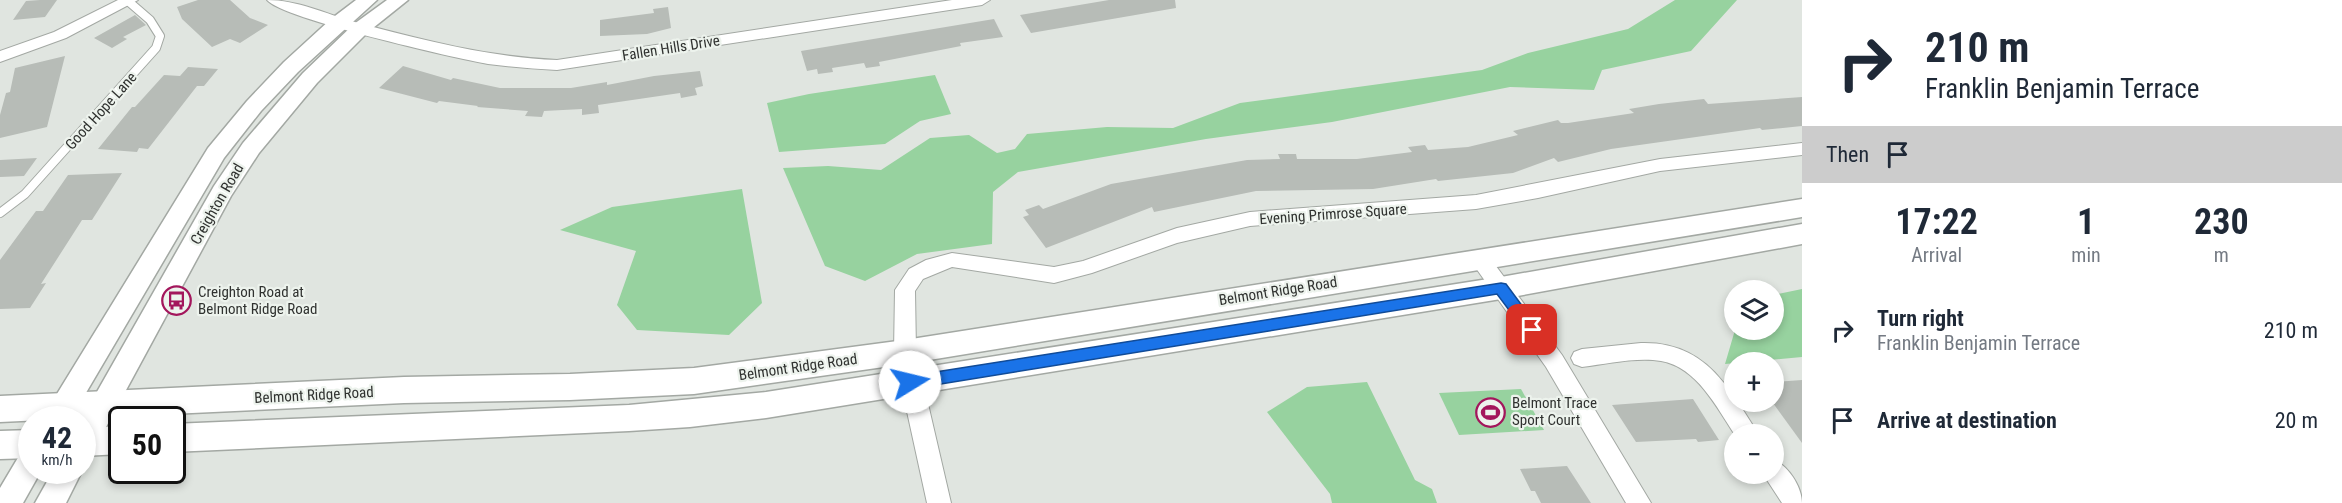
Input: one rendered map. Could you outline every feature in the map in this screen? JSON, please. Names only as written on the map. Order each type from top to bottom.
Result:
[{"type":"main road","name":"Belmont Ridge Road","points":[[96,407],[404,390],[570,387],[694,381],[905,352],[1802,208]]},
{"type":"main road","name":"Belmont Ridge Road","points":[[186,437],[690,414],[817,399],[910,382],[1501,288],[1802,234]]},
{"type":"main road","name":"Belmont Ridge Road","points":[[0,409],[18,411]]},
{"type":"main road","points":[[0,445],[18,444]]},
{"type":"street","points":[[0,57],[60,35],[129,0]]},
{"type":"street","name":"Fallen Hills Drive","points":[[275,0],[303,12],[444,50],[501,62],[557,65],[982,0]]},
{"type":"street","name":"Creighton Road","points":[[96,420],[222,192],[251,148],[368,0]]},
{"type":"street","name":"Creighton Road","points":[[64,406],[216,153],[254,106],[350,25],[399,0]]},
{"type":"street","name":"Evening Primrose Square","points":[[939,503],[905,352],[905,290],[916,274],[933,265],[952,260],[1037,273],[1062,274],[1152,243],[1219,225],[1278,214],[1419,208],[1474,203],[1535,194],[1640,168],[1697,158],[1802,149]]},
{"type":"street","points":[[1480,259],[1554,362],[1639,503]]},
{"type":"street","points":[[1582,358],[1659,352],[1682,359],[1695,366],[1709,380],[1740,424]]},
{"type":"street","points":[[7,503],[18,484]]},
{"type":"street","points":[[50,503],[61,484]]},
{"type":"street","points":[[1783,484],[1796,503]]},
{"type":"lane","name":"Good Hope Lane","points":[[0,213],[26,194],[156,48],[160,36],[156,28],[129,0]]},
{"type":"green space","points":[[1675,0],[1737,0],[1691,51],[1602,70],[1594,90],[1510,87],[1332,122],[1206,139],[1018,172],[993,192],[992,244],[917,254],[865,281],[825,266],[783,168],[828,166],[881,170],[930,138],[969,135],[997,153],[1015,149],[1027,134],[1107,127],[1173,128],[1240,103],[1482,70],[1528,53],[1628,29]]},
{"type":"green space","points":[[935,75],[951,114],[920,121],[885,144],[779,152],[767,103],[809,94]]},
{"type":"green space","points":[[742,189],[762,303],[729,335],[637,330],[617,305],[636,251],[560,230],[612,207]]},
{"type":"green space","points":[[1802,289],[1802,357],[1784,359],[1784,352],[1729,352],[1732,340],[1784,340],[1784,293]]},
{"type":"green space","points":[[1367,382],[1415,480],[1432,489],[1437,503],[1332,503],[1330,494],[1267,412],[1307,387]]},
{"type":"green space","name":"Belmont Trace Sport Court","points":[[1521,389],[1544,430],[1459,435],[1439,393]]},
{"type":"building","points":[[57,0],[45,17],[13,20],[26,1]]},
{"type":"building","points":[[198,0],[230,0],[250,18],[268,25],[240,43],[230,39],[212,47],[182,19],[177,7]]},
{"type":"building","points":[[1109,0],[1175,0],[1176,8],[1031,33],[1020,15]]},
{"type":"building","points":[[668,7],[671,28],[647,34],[600,36],[600,20],[654,13],[653,9]]},
{"type":"building","points":[[135,15],[146,25],[123,37],[127,39],[112,48],[94,38]]},
{"type":"building","points":[[994,19],[1003,37],[960,43],[961,46],[879,62],[880,66],[866,68],[864,63],[832,68],[833,72],[818,74],[817,69],[807,71],[801,51]]},
{"type":"building","points":[[65,56],[47,127],[0,138],[0,115],[6,93],[10,92],[15,68]]},
{"type":"building","points":[[403,66],[451,80],[453,78],[500,88],[571,88],[607,82],[607,85],[654,76],[700,71],[703,86],[695,88],[697,95],[681,98],[680,93],[598,105],[599,113],[582,115],[582,109],[544,111],[542,117],[525,116],[528,111],[439,101],[437,103],[379,88]]},
{"type":"building","points":[[188,67],[218,69],[204,86],[197,86],[148,149],[139,148],[137,152],[98,149],[132,107],[135,107],[164,75],[180,76]]},
{"type":"building","points":[[1802,97],[1802,126],[1762,130],[1760,128],[1611,149],[1558,162],[1554,158],[1513,173],[1438,181],[1436,179],[1373,189],[1256,191],[1154,212],[1152,207],[1046,248],[1023,217],[1029,215],[1025,210],[1039,205],[1043,209],[1111,184],[1247,160],[1280,159],[1278,154],[1296,154],[1297,159],[1357,159],[1412,152],[1408,147],[1425,145],[1428,150],[1468,147],[1518,135],[1513,131],[1558,120],[1561,123],[1568,123],[1634,113],[1629,109],[1659,104],[1704,99],[1708,104]]},
{"type":"building","points":[[37,158],[24,176],[0,177],[0,160]]},
{"type":"building","points":[[122,173],[92,220],[82,220],[41,284],[46,283],[30,308],[0,309],[0,260],[36,211],[43,211],[68,175]]},
{"type":"building","points":[[1802,380],[1802,443],[1780,412],[1784,412],[1784,381]]},
{"type":"building","points":[[1693,399],[1719,440],[1636,442],[1612,405]]},
{"type":"building","points":[[1567,466],[1591,503],[1541,503],[1535,491],[1531,491],[1520,469]]},
{"type":"place","name":"Creighton Road at Belmont Ridge Road","points":[[177,301]]},
{"type":"place","name":"Belmont Trace Sport Court","points":[[1491,412]]},
{"type":"route","points":[[910,382],[1501,288],[1532,330]]}]
